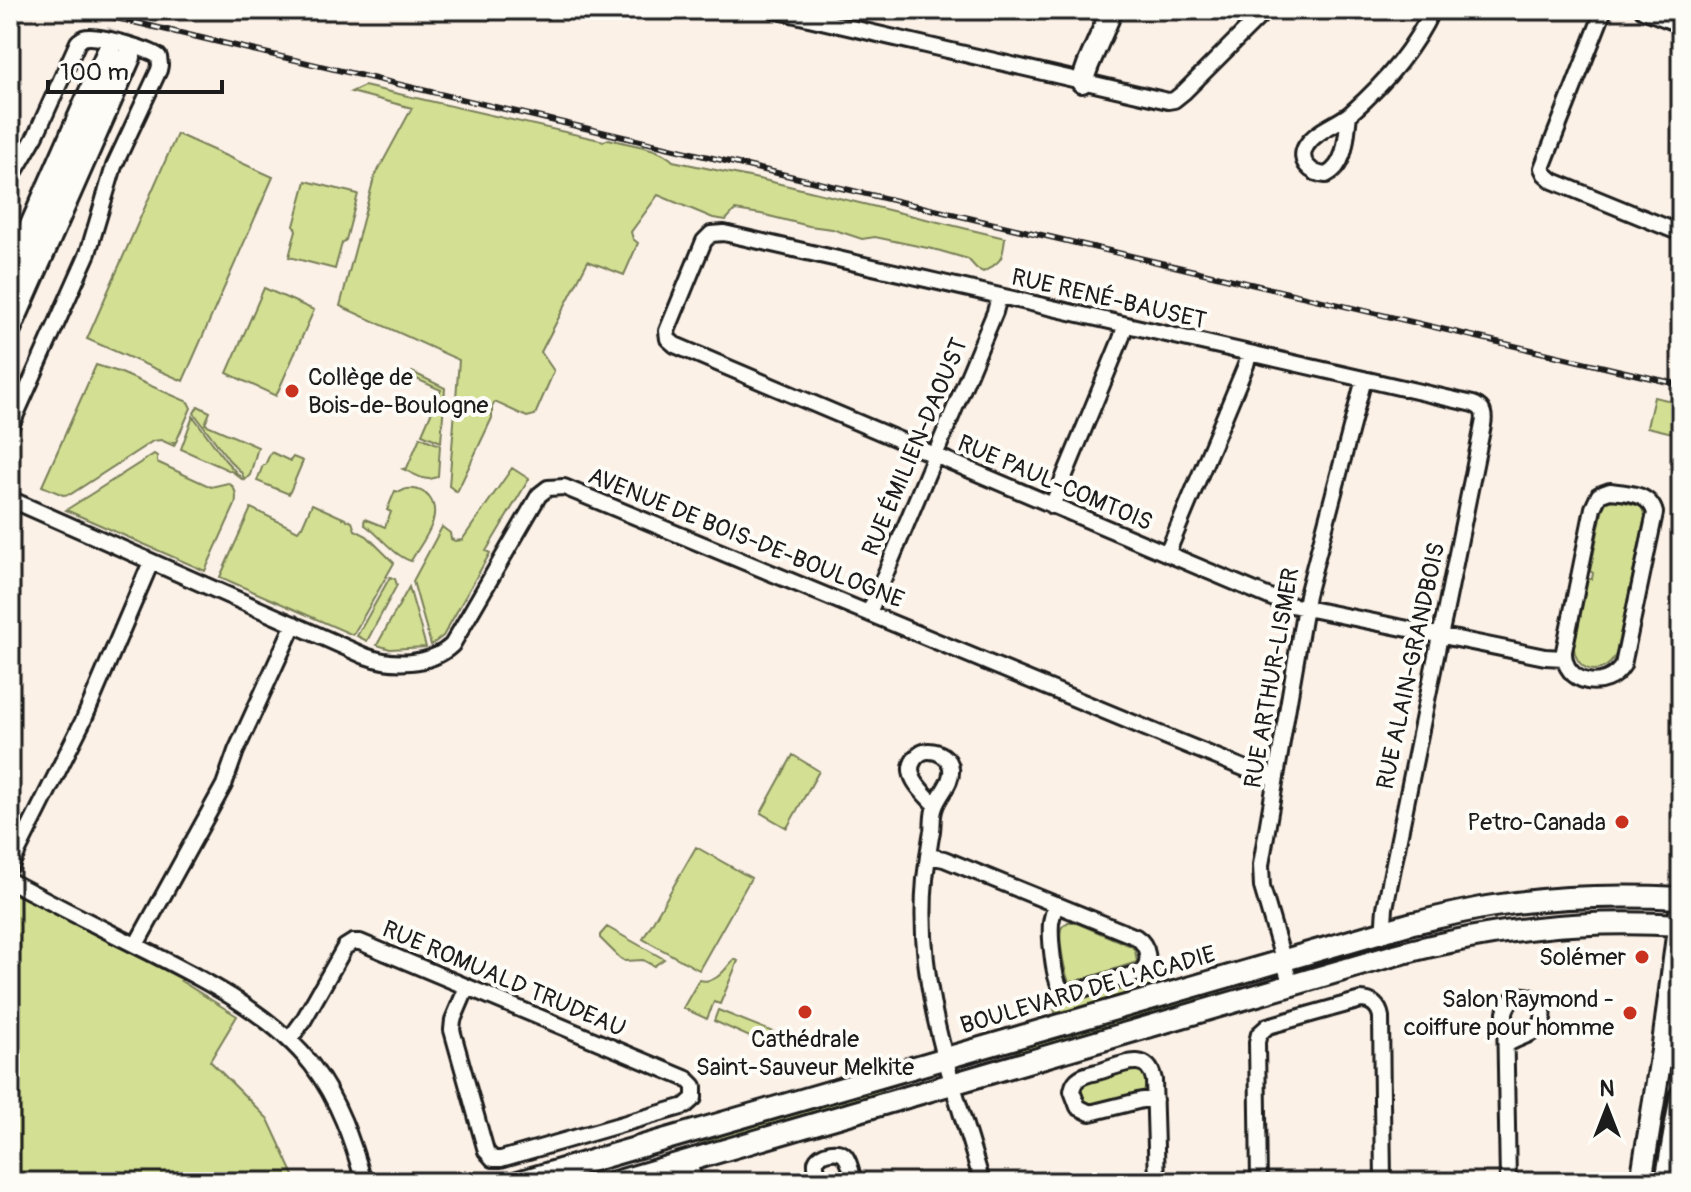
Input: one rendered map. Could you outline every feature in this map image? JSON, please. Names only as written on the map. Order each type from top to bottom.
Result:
[{"type":"main road","points":[[1082,82],[1112,10]]},
{"type":"main road","points":[[10,275],[119,54],[10,327]]},
{"type":"main road","name":"BOULEVARD DE L'ACADIE","points":[[518,1182],[1386,930],[1471,910],[1539,900],[1594,896],[1681,898]]},
{"type":"main road","points":[[615,1182],[1395,955],[1491,933],[1544,926],[1680,920],[1641,1182]]},
{"type":"main road","points":[[1666,1182],[1681,1095]]},
{"type":"street","points":[[774,10],[1170,101],[1181,95],[1266,10]]},
{"type":"street","points":[[1349,115],[1397,65],[1432,10]]},
{"type":"street","points":[[1604,10],[1542,168],[1553,181],[1673,230],[1681,228]]},
{"type":"street","points":[[1643,10],[1681,25]]},
{"type":"street","points":[[10,180],[36,135],[82,39],[89,37],[147,50],[159,57],[159,70],[111,176],[88,253],[10,428]]},
{"type":"street","name":"RUE RENÉ-BAUSET","points":[[724,233],[1473,404],[1483,410]]},
{"type":"street","name":"RUE PAUL-COMTOIS","points":[[724,233],[711,234],[704,241],[669,325],[666,334],[670,342],[1286,604],[1550,658],[1564,658]]},
{"type":"street","name":"RUE ÉMILIEN-DAOUST","points":[[869,613],[999,297]]},
{"type":"street","points":[[1052,506],[1125,326]]},
{"type":"street","points":[[1167,554],[1249,353]]},
{"type":"street","name":"RUE ARTHUR-LISMER","points":[[1291,986],[1261,876],[1305,608],[1364,379]]},
{"type":"street","name":"RUE ALAIN-GRANDBOIS","points":[[1386,930],[1385,908],[1485,417],[1483,410]]},
{"type":"street","name":"AVENUE DE BOIS-DE-BOULOGNE","points":[[10,499],[380,661],[421,660],[442,654],[452,645],[536,499],[545,490],[556,486],[573,490],[1261,775],[1276,778]]},
{"type":"street","points":[[1610,491],[1647,499],[1653,507],[1654,517],[1621,667],[1610,679],[1592,682],[1574,673],[1564,658],[1596,500],[1601,493],[1610,491]]},
{"type":"street","points":[[10,867],[84,719],[151,562]]},
{"type":"street","points":[[136,945],[220,793],[294,624]]},
{"type":"street","points":[[935,805],[923,919],[925,963],[932,1006],[982,1182]]},
{"type":"street","points":[[928,856],[944,859],[1056,904],[1139,938],[1148,961],[1145,968],[1139,973],[1075,991],[1062,989],[1051,940],[1051,922],[1056,904]]},
{"type":"street","points":[[10,881],[199,979],[270,1024],[289,1040],[312,1066],[338,1108],[353,1142],[364,1182]]},
{"type":"street","name":"RUE ROMUALD TRUDEAU","points":[[289,1040],[345,947],[353,942],[364,943],[687,1079],[694,1086],[693,1100],[685,1106],[501,1159],[491,1158],[452,1030],[467,987]]},
{"type":"street","points":[[1259,1182],[1259,1034],[1268,1026],[1367,1000],[1376,1005],[1381,1020],[1383,1182]]},
{"type":"street","points":[[1506,1045],[1508,1182]]},
{"type":"street","points":[[1155,1100],[1142,1100],[1090,1113],[1076,1104],[1072,1088],[1084,1076],[1136,1061],[1146,1065],[1153,1073],[1155,1100],[1157,1182]]},
{"type":"street","points":[[820,1182],[817,1160],[835,1151],[846,1157],[854,1182]]},
{"type":"street","points":[[688,1160],[695,1182]]},
{"type":"green space","points":[[364,86],[604,141],[609,139],[643,147],[673,161],[1005,238],[1003,250],[998,262],[983,272],[968,259],[937,250],[875,237],[862,239],[832,229],[735,210],[726,220],[713,218],[658,195],[631,232],[638,243],[624,275],[588,261],[541,352],[554,371],[535,415],[527,417],[495,402],[492,418],[457,492],[449,486],[459,360],[340,306],[374,178],[412,108],[351,92]]},
{"type":"green space","points":[[177,134],[273,177],[183,381],[87,339]]},
{"type":"green space","points":[[306,181],[358,194],[335,269],[289,257]]},
{"type":"green space","points":[[264,288],[314,310],[276,396],[227,373]]},
{"type":"green space","points":[[96,365],[188,402],[191,408],[176,442],[172,442],[174,446],[161,440],[153,441],[71,494],[63,495],[42,486]]},
{"type":"green space","points":[[412,372],[445,388],[441,442],[422,434],[441,390],[410,376]]},
{"type":"green space","points":[[1654,397],[1681,403],[1681,435],[1647,427]]},
{"type":"green space","points":[[198,406],[210,412],[205,424],[258,447],[250,475],[245,480],[194,413]]},
{"type":"green space","points":[[193,416],[243,480],[233,472],[181,449]]},
{"type":"green space","points":[[420,437],[440,445],[438,476],[434,478],[421,477],[403,469],[407,468]]},
{"type":"green space","points":[[271,452],[290,461],[293,457],[303,461],[289,494],[257,481]]},
{"type":"green space","points":[[154,454],[157,462],[211,487],[228,483],[234,489],[235,505],[205,571],[66,510]]},
{"type":"green space","points":[[512,468],[529,479],[486,551],[490,553],[443,636],[431,645],[413,581],[442,527],[450,533],[451,539],[462,540]]},
{"type":"green space","points":[[419,490],[427,495],[434,513],[433,522],[411,561],[393,550],[364,522],[365,519],[385,527],[391,512],[387,510],[395,491]]},
{"type":"green space","points":[[1612,499],[1641,506],[1645,516],[1616,654],[1606,667],[1592,670],[1580,664],[1574,648],[1588,579],[1592,579],[1593,573],[1590,571],[1603,508]]},
{"type":"green space","points":[[312,504],[352,522],[355,530],[367,536],[394,563],[353,635],[220,577],[251,508],[298,531]]},
{"type":"green space","points":[[390,577],[395,579],[397,585],[367,641],[357,636]]},
{"type":"green space","points":[[409,587],[426,647],[390,649],[377,645]]},
{"type":"green space","points":[[793,755],[819,771],[787,828],[761,813]]},
{"type":"green space","points":[[696,847],[751,878],[699,970],[643,939]]},
{"type":"green space","points":[[10,891],[184,980],[181,981],[237,1016],[210,1061],[268,1119],[297,1182],[10,1182]]},
{"type":"green space","points":[[1068,922],[1131,946],[1137,962],[1069,982],[1060,938],[1062,927]]},
{"type":"green space","points":[[607,927],[664,959],[654,966],[643,960],[625,961],[600,938]]},
{"type":"green space","points":[[734,959],[738,961],[720,1004],[714,1002],[707,1019],[683,1008],[699,980],[715,979]]},
{"type":"green space","points":[[1158,964],[1164,983],[1058,1014],[1055,1012],[1050,994],[1068,1002],[1119,987],[1120,990],[1122,986],[1149,977]]},
{"type":"green space","points":[[1219,990],[1220,993],[1210,999],[1016,1056],[1016,1052],[1027,1045]]},
{"type":"green space","points":[[718,1010],[778,1034],[772,1047],[714,1021]]},
{"type":"green space","points":[[1132,1068],[1141,1069],[1147,1077],[1148,1083],[1140,1094],[1093,1107],[1080,1098],[1081,1087],[1087,1081]]},
{"type":"green space","points":[[881,1087],[883,1091],[868,1099],[698,1147],[737,1129]]},
{"type":"tunnel","points":[[109,51],[127,10]]},
{"type":"tunnel","points":[[129,57],[149,10]]},
{"type":"railway","points":[[82,10],[1681,385]]},
{"type":"place","name":"Collège de Bois-de-Boulogne","points":[[292,391]]},
{"type":"place","name":"Petro-Canada","points":[[1622,822]]},
{"type":"place","name":"Solémer","points":[[1642,957]]},
{"type":"place","name":"Cathédrale Saint-Sauveur Melkite","points":[[805,1012]]},
{"type":"place","name":"Salon Raymond - coiffure pour homme","points":[[1630,1013]]}]
